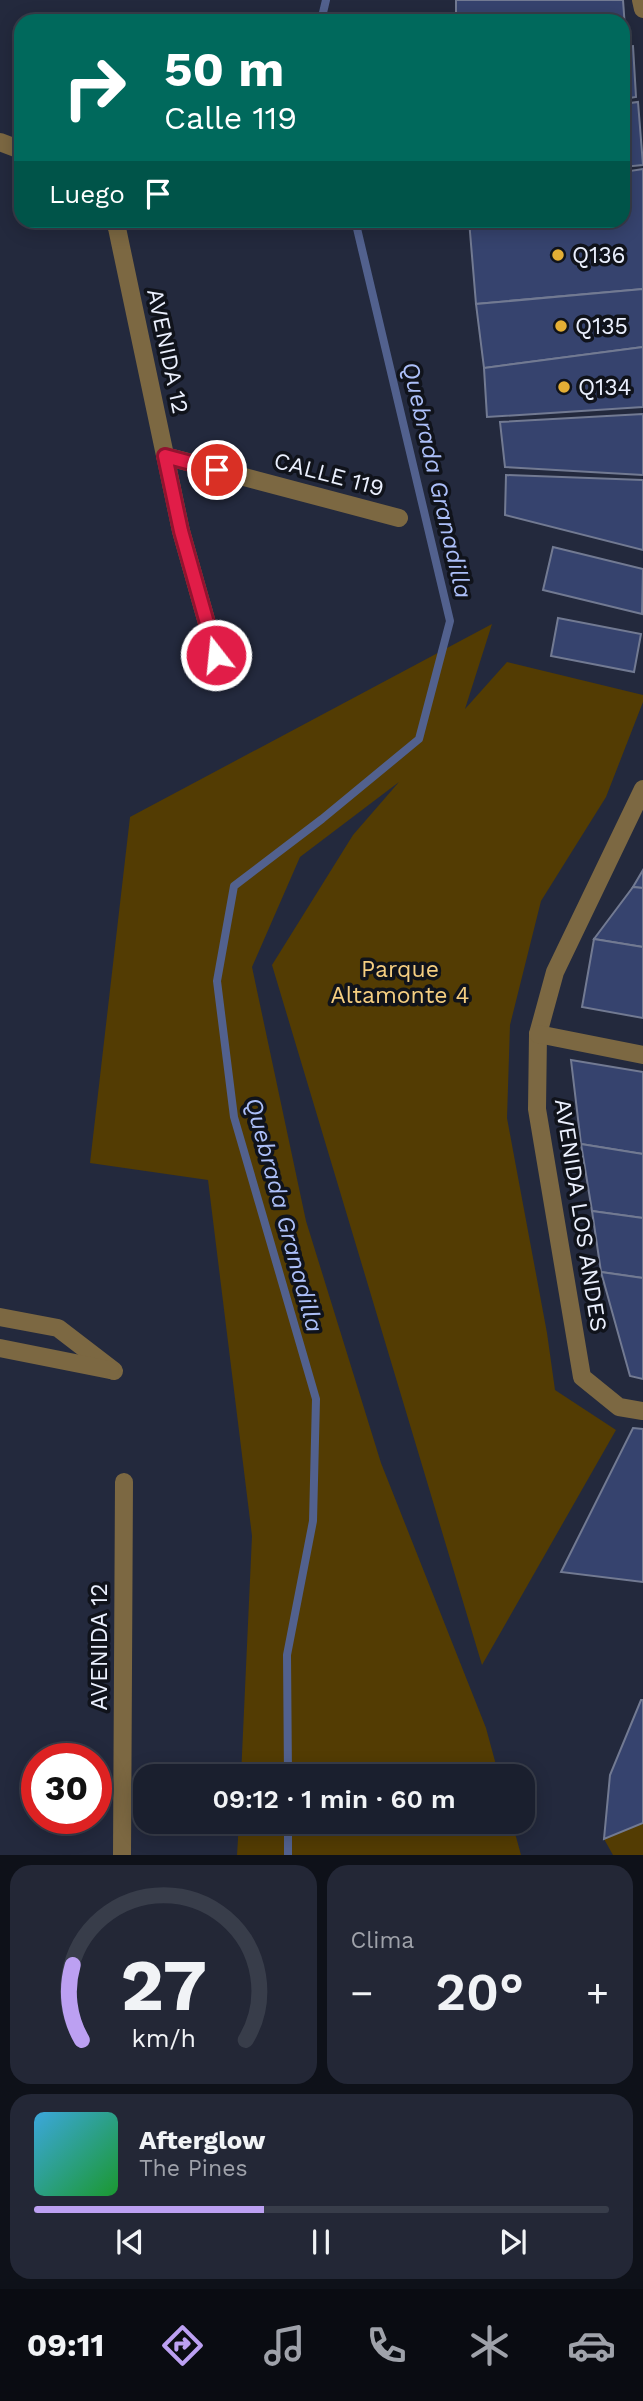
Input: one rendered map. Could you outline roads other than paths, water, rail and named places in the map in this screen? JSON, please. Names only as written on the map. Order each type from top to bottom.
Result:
[{"type":"street","points":[[641,0],[643,9]]},
{"type":"street","name":"AVENIDA 12","points":[[117,228],[181,531],[216,655]]},
{"type":"street","name":"CALLE 119","points":[[165,456],[400,518]]},
{"type":"street","name":"AVENIDA LOS ANDES","points":[[643,789],[555,972],[538,1034],[537,1109],[582,1377],[619,1406],[643,1411]]},
{"type":"street","points":[[538,1034],[643,1055]]},
{"type":"street","points":[[0,1317],[58,1328],[114,1371],[0,1348]]},
{"type":"street","name":"AVENIDA 12","points":[[122,1855],[124,1482]]},
{"type":"waterway","name":"Quebrada Granadilla","points":[[323,14],[326,0]]},
{"type":"waterway","name":"Quebrada Granadilla","points":[[288,1764],[287,1655],[313,1521],[316,1399],[234,1117],[217,981],[234,886],[322,819],[419,739],[450,621],[357,228]]},
{"type":"waterway","name":"Quebrada Granadilla","points":[[288,1834],[288,1855]]},
{"type":"place","name":"Q136","points":[[558,255]]},
{"type":"place","name":"Q135","points":[[561,326]]},
{"type":"place","name":"Q134","points":[[564,387]]},
{"type":"park label","name":"Parque Altamonte 4","points":[[400,982]]}]
